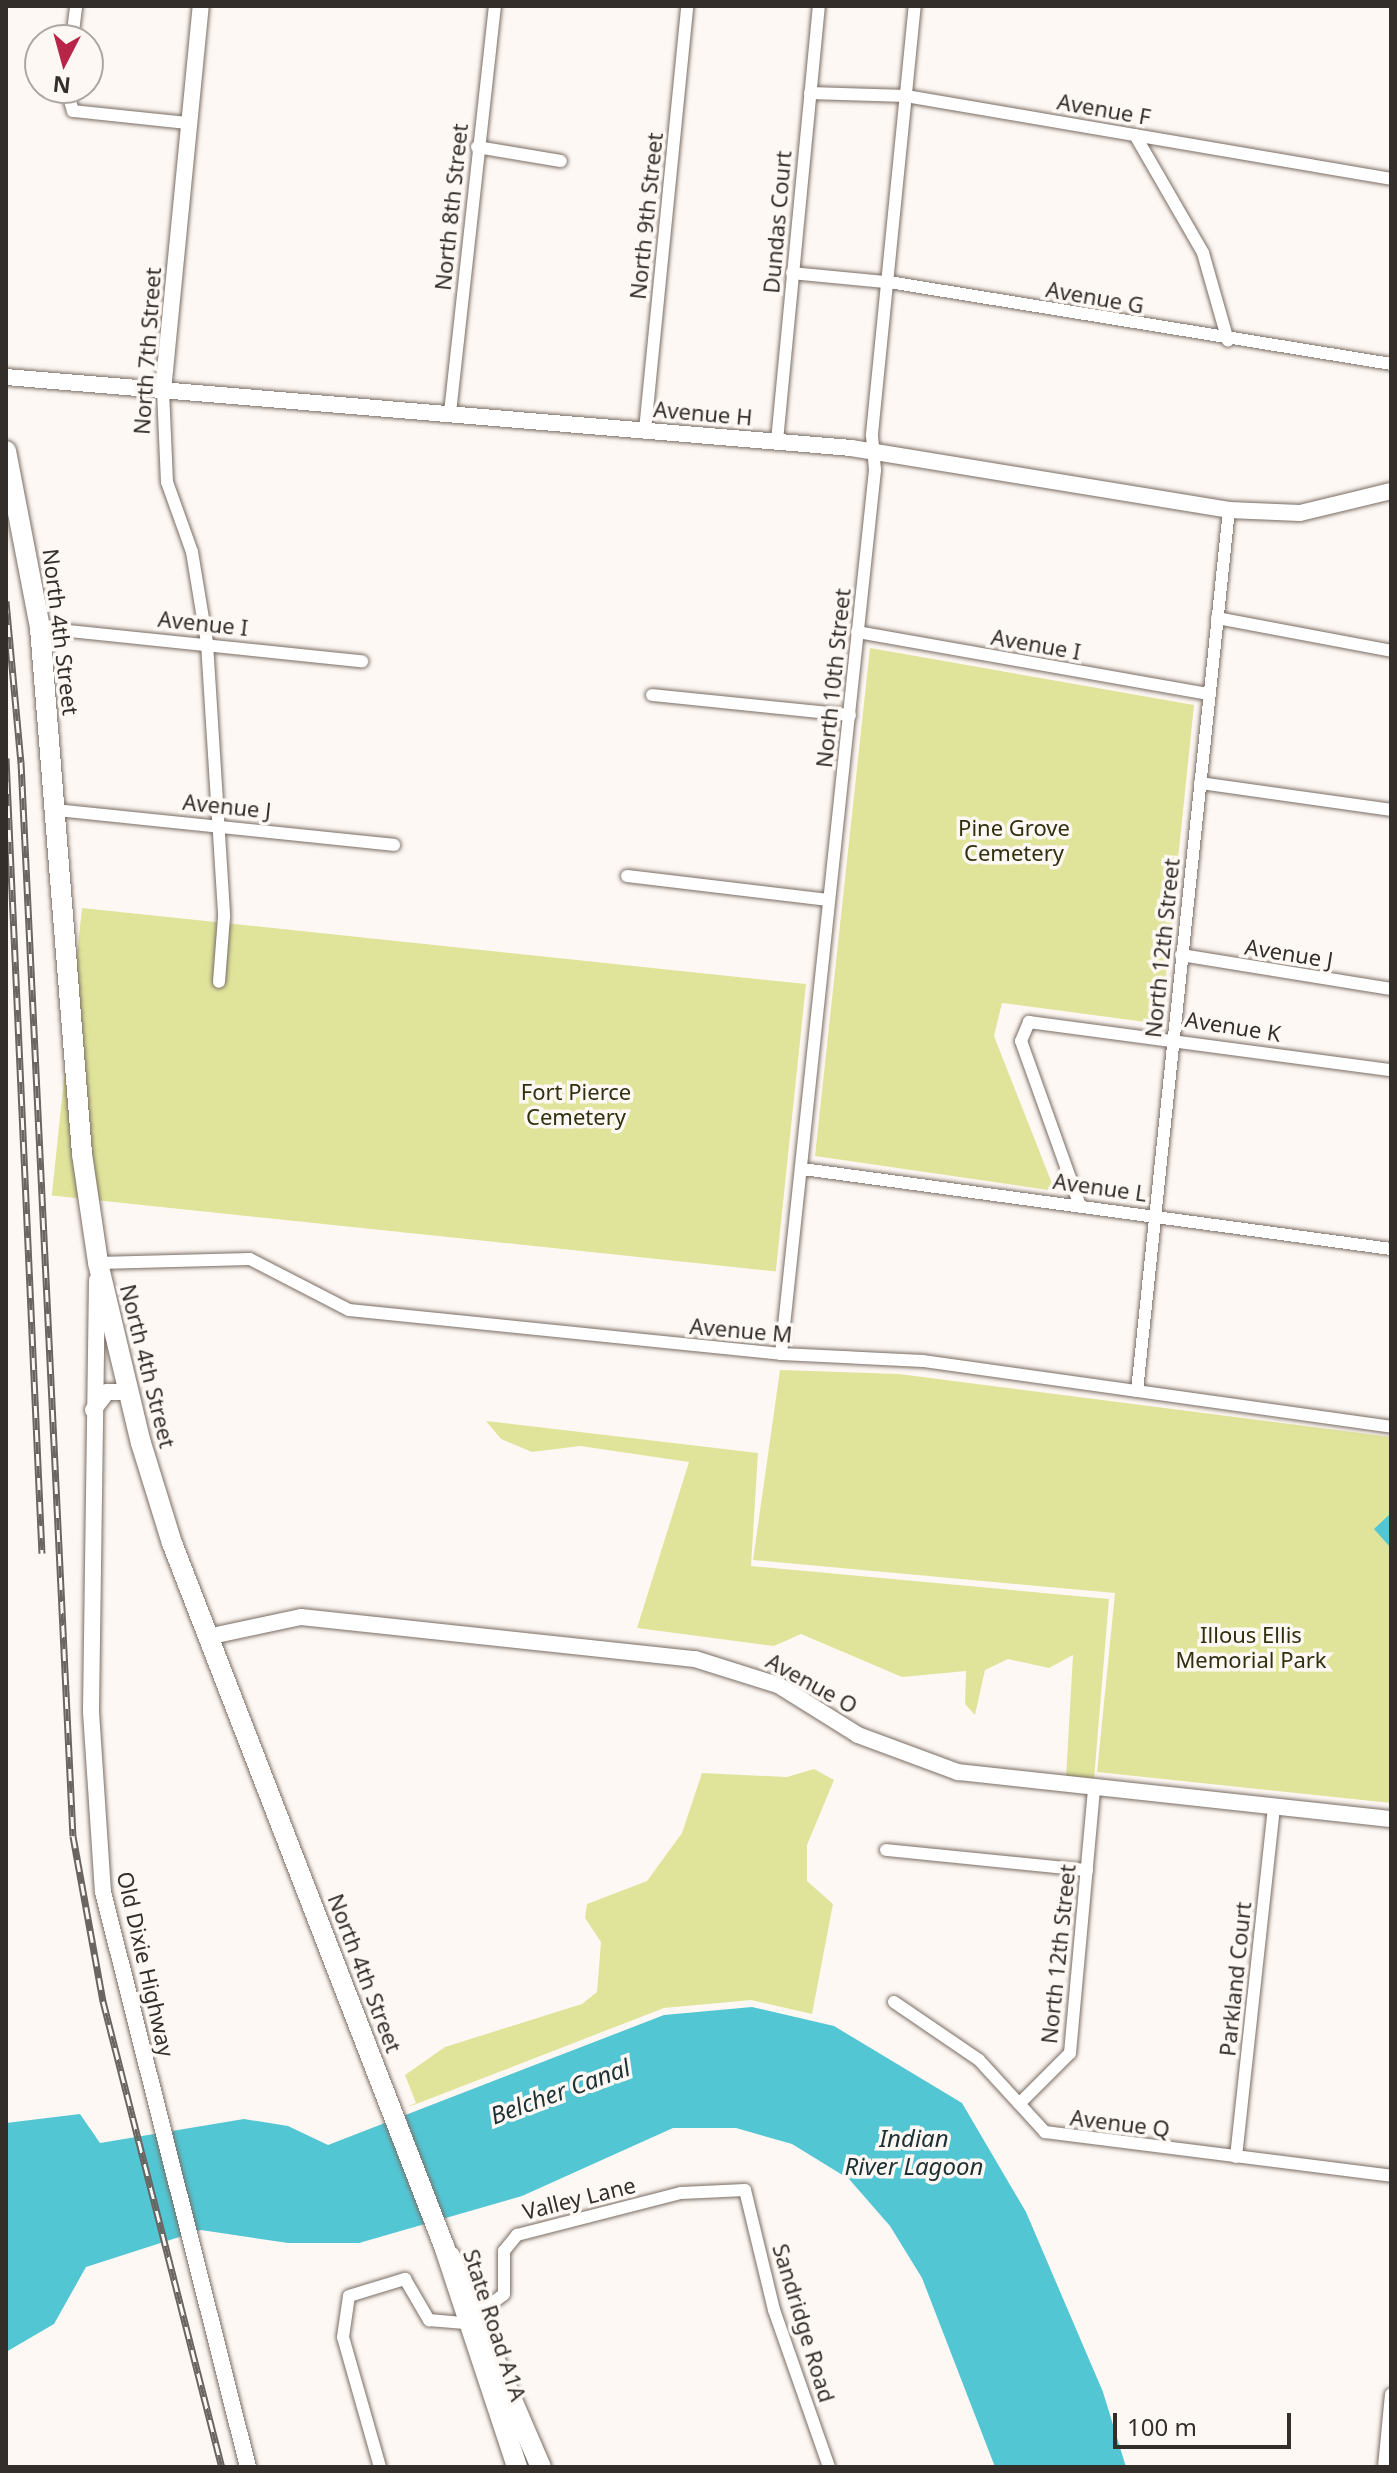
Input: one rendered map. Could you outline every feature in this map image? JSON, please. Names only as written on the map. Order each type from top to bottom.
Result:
[{"type":"main road","name":"North 4th Street","points":[[6,451],[40,628],[56,810],[68,1035],[98,1263],[129,1392],[207,1637],[444,2246]]},
{"type":"main road","name":"State Road A1A","points":[[444,2246],[472,2318],[541,2467]]},
{"type":"main road","name":"State Road A1A","points":[[472,2318],[517,2467]]},
{"type":"street","name":"North 7th Street","points":[[201,6],[163,391],[167,482],[192,552],[207,643],[224,917],[219,982]]},
{"type":"street","name":"North 8th Street","points":[[450,413],[495,6]]},
{"type":"street","name":"North 9th Street","points":[[645,430],[687,6]]},
{"type":"street","name":"Dundas Court","points":[[777,441],[819,6]]},
{"type":"street","name":"North 10th Street","points":[[781,1354],[850,715],[886,284],[915,6]]},
{"type":"street","name":"Avenue F","points":[[810,93],[906,96],[1391,179]]},
{"type":"street","points":[[67,104],[188,123]]},
{"type":"street","points":[[1135,135],[1203,253],[1228,341]]},
{"type":"street","points":[[477,147],[561,161]]},
{"type":"street","name":"Avenue G","points":[[792,273],[886,284],[1228,341],[1391,364]]},
{"type":"street","name":"Avenue H","points":[[6,377],[873,451],[1229,510],[1300,513],[1391,491]]},
{"type":"street","name":"North 12th Street","points":[[1137,1391],[1229,510]]},
{"type":"street","points":[[1217,618],[1391,651]]},
{"type":"street","name":"Avenue I","points":[[40,628],[362,661]]},
{"type":"street","name":"Avenue I","points":[[857,632],[1209,694]]},
{"type":"street","points":[[652,695],[850,715]]},
{"type":"street","points":[[1200,783],[1391,810]]},
{"type":"street","name":"Avenue J","points":[[56,810],[217,824],[394,845]]},
{"type":"street","points":[[627,876],[829,900]]},
{"type":"street","name":"Avenue J","points":[[1181,955],[1391,989]]},
{"type":"street","name":"Avenue K","points":[[1079,1203],[1021,1041],[1024,1027],[1038,1020],[1391,1070]]},
{"type":"street","name":"Avenue L","points":[[803,1169],[1079,1203],[1391,1249]]},
{"type":"street","name":"Avenue M","points":[[98,1263],[250,1259],[349,1310],[781,1354],[918,1361],[1391,1427]]},
{"type":"street","name":"Old Dixie Highway","points":[[98,1263],[92,1411],[91,1712],[103,1892],[248,2467]]},
{"type":"street","points":[[92,1411],[101,1395],[129,1392]]},
{"type":"street","name":"Avenue O","points":[[207,1637],[301,1617],[695,1659],[778,1685],[911,1759],[958,1772],[1391,1819]]},
{"type":"street","name":"North 12th Street","points":[[1021,2102],[1070,2053],[1094,1788]]},
{"type":"street","name":"Parkland Court","points":[[1236,2157],[1274,1806]]},
{"type":"street","points":[[886,1850],[1087,1870]]},
{"type":"street","name":"Avenue Q","points":[[894,2002],[979,2060],[1021,2102],[1037,2126],[1056,2136],[1391,2176]]},
{"type":"street","name":"Valley Lane","points":[[472,2318],[504,2294],[504,2251],[517,2235],[681,2193],[745,2190]]},
{"type":"street","name":"Sandridge Road","points":[[745,2190],[774,2310],[829,2467]]},
{"type":"street","points":[[380,2467],[343,2337],[349,2296],[405,2279],[429,2320],[472,2318]]},
{"type":"street","points":[[1384,2467],[1391,2394]]},
{"type":"green space","name":"Pine Grove Cemetery","points":[[870,648],[1194,705],[1161,1024],[1002,1003],[994,1036],[1055,1191],[815,1156]]},
{"type":"green space","name":"Fort Pierce Cemetery","points":[[82,908],[806,984],[776,1272],[52,1195]]},
{"type":"green space","name":"Illous Ellis Memorial Park","points":[[780,1370],[899,1374],[1391,1437],[1391,1803],[1097,1772],[1115,1593],[753,1560]]},
{"type":"green space","points":[[486,1421],[758,1453],[751,1566],[1109,1599],[1094,1779],[1391,1812],[1066,1778],[1073,1655],[1049,1668],[1008,1659],[985,1670],[975,1715],[965,1704],[966,1671],[902,1677],[801,1634],[774,1646],[637,1628],[689,1462],[580,1446],[532,1452],[501,1439]]},
{"type":"green space","points":[[814,1769],[834,1780],[807,1845],[807,1881],[833,1904],[812,2014],[751,2000],[664,2008],[409,2106],[416,2103],[405,2075],[445,2047],[582,2004],[597,1992],[601,1942],[585,1918],[587,1904],[647,1881],[682,1833],[702,1773],[787,1777]]},
{"type":"water","points":[[1391,1513],[1391,1548],[1374,1529]]},
{"type":"water","name":"Indian River Lagoon","points":[[752,2007],[834,2026],[962,2103],[1026,2212],[1103,2392],[1126,2467],[995,2467],[922,2278],[890,2226],[849,2179],[792,2144],[736,2128],[673,2128],[522,2196],[359,2243],[288,2243],[201,2230],[86,2267],[54,2324],[6,2352],[6,2123],[80,2114],[100,2143],[244,2119],[288,2126],[328,2145],[664,2015]]},
{"type":"railway","points":[[6,601],[21,762],[73,1836],[103,2001],[222,2467]]},
{"type":"railway","points":[[6,758],[42,1553]]},
{"type":"water label","name":"Belcher Canal","points":[[560,2091]]}]
